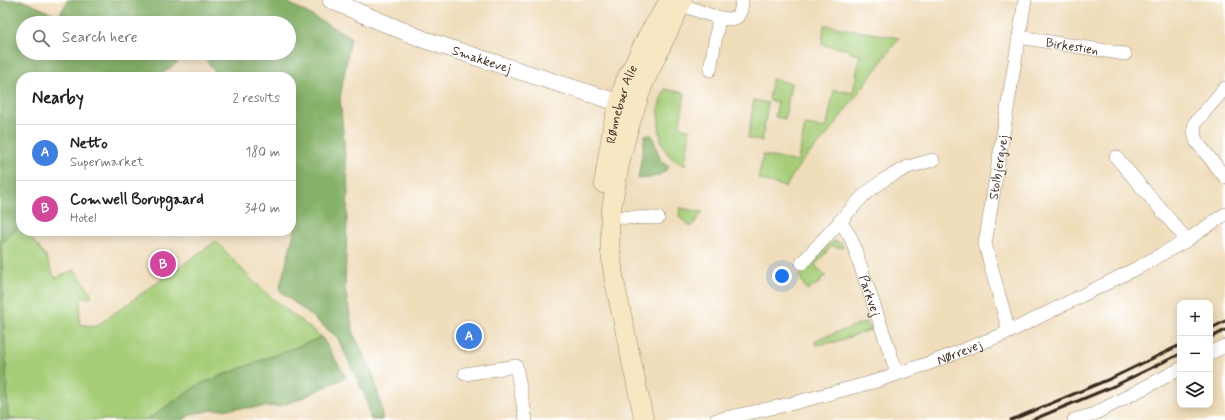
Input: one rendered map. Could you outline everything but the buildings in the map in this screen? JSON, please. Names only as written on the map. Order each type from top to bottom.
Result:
[{"type":"main road","name":"Rønnebær Alle","points":[[644,420],[614,279],[610,248],[610,216],[604,198],[605,175],[613,124],[642,87],[677,1]]},
{"type":"street","name":"Smakkevej","points":[[331,0],[425,40],[627,105]]},
{"type":"street","points":[[677,1],[719,18],[730,19],[737,17],[741,10],[742,0]]},
{"type":"street","name":"Stolbjergvej","points":[[1009,332],[985,244],[1026,0]]},
{"type":"street","points":[[710,70],[719,18]]},
{"type":"street","name":"Birkestien","points":[[1020,37],[1125,54]]},
{"type":"street","points":[[1225,88],[1195,123],[1194,131],[1196,141],[1225,178]]},
{"type":"street","points":[[1116,157],[1187,240]]},
{"type":"street","points":[[802,262],[864,195],[885,179],[908,168],[933,160]]},
{"type":"street","name":"Nørrevej","points":[[716,420],[790,404],[873,382],[930,363],[1009,332],[1137,268],[1187,240],[1225,214]]},
{"type":"street","points":[[610,216],[658,218]]},
{"type":"street","name":"Parkvej","points":[[840,220],[851,238],[897,373]]},
{"type":"street","points":[[1213,352],[1225,346]]},
{"type":"street","points":[[465,374],[516,366],[526,420]]},
{"type":"street","points":[[1074,420],[1092,415],[1177,371]]},
{"type":"green space","points":[[0,0],[21,0],[59,16],[16,16],[16,60],[180,60],[164,72],[16,72],[16,230],[1,244],[8,416],[16,420],[0,420]]},
{"type":"green space","points":[[68,0],[283,0],[351,37],[340,98],[348,187],[345,289],[354,335],[373,374],[382,409],[382,420],[371,420],[366,398],[337,337],[279,290],[293,236],[296,236],[296,225],[300,210],[296,202],[296,72],[215,72],[206,60],[296,60],[296,16],[59,16]]},
{"type":"green space","points":[[824,25],[899,38],[827,135],[795,171],[786,187],[758,179],[763,155],[797,162],[805,125],[826,128],[834,90],[853,93],[860,55],[850,53],[850,50],[822,45]]},
{"type":"green space","points":[[772,79],[791,83],[785,119],[775,117],[778,102],[769,100]]},
{"type":"green space","points":[[665,89],[685,93],[680,125],[683,128],[690,130],[685,165],[672,158],[664,149],[662,143],[659,111],[660,102]]},
{"type":"green space","points":[[754,100],[768,103],[762,141],[748,138]]},
{"type":"green space","points":[[645,135],[652,135],[661,161],[669,167],[663,173],[638,179]]},
{"type":"green space","points":[[680,208],[703,212],[691,227],[679,217]]},
{"type":"green space","points":[[16,224],[16,236],[30,236],[46,257],[55,278],[75,270],[91,293],[91,298],[81,297],[79,324],[95,327],[216,241],[251,279],[274,300],[322,337],[200,384],[146,420],[16,420],[8,416],[1,244]]},
{"type":"green space","points":[[836,241],[842,244],[843,248],[832,246],[815,265],[826,276],[820,279],[821,282],[807,290],[799,276],[829,244]]},
{"type":"green space","points":[[866,322],[868,326],[873,329],[835,342],[816,345],[815,340]]},
{"type":"green space","points":[[322,337],[346,377],[300,399],[279,406],[213,410],[192,414],[183,420],[146,420],[200,384]]},
{"type":"railway","points":[[1213,327],[1225,321]]},
{"type":"railway","points":[[1213,336],[1225,330]]},
{"type":"railway","points":[[1011,420],[1112,378],[1177,346]]},
{"type":"railway","points":[[1032,420],[1114,386],[1177,355]]},
{"type":"place","name":"Comwell Borupgaard","points":[[163,264]]},
{"type":"place","name":"Netto","points":[[469,336]]}]
